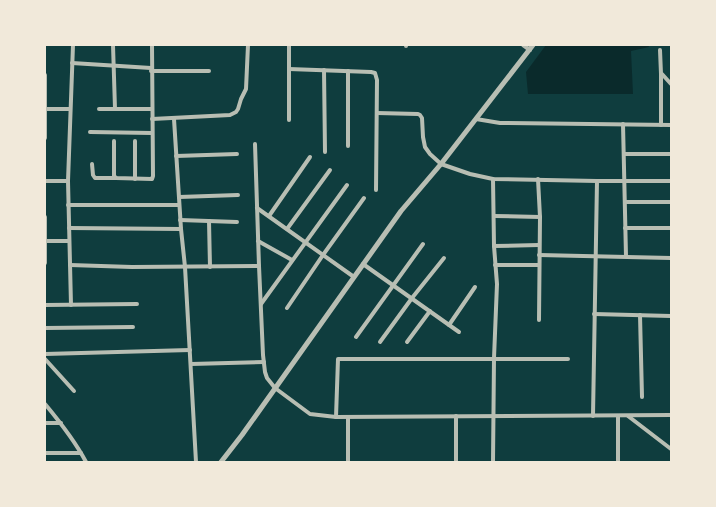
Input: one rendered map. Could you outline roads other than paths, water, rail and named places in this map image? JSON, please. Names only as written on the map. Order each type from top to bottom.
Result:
[{"type":"street","points":[[71,305],[68,181],[73,45]]},
{"type":"street","points":[[113,45],[114,109]]},
{"type":"street","points":[[92,164],[93,175],[95,178],[151,180],[152,45]]},
{"type":"street","points":[[152,119],[230,115],[236,112],[246,89],[248,45]]},
{"type":"street","points":[[289,45],[289,120]]},
{"type":"street","points":[[221,462],[395,219],[441,164],[532,47],[523,45]]},
{"type":"street","points":[[660,50],[661,124]]},
{"type":"street","points":[[72,63],[151,69],[209,71]]},
{"type":"street","points":[[289,69],[375,73],[377,80],[376,190]]},
{"type":"street","points":[[324,70],[325,152]]},
{"type":"street","points":[[348,71],[348,146]]},
{"type":"street","points":[[661,74],[671,84]]},
{"type":"street","points":[[45,75],[45,138]]},
{"type":"street","points":[[45,109],[70,109]]},
{"type":"street","points":[[99,109],[152,109]]},
{"type":"street","points":[[376,113],[420,115],[422,118],[425,146],[430,154],[441,164],[470,174],[492,179],[671,181]]},
{"type":"street","points":[[174,119],[180,220],[185,267],[196,462]]},
{"type":"street","points":[[476,119],[500,123],[671,125]]},
{"type":"street","points":[[623,124],[626,256]]},
{"type":"street","points":[[90,132],[152,133]]},
{"type":"street","points":[[114,141],[114,176],[116,178]]},
{"type":"street","points":[[135,141],[135,179]]},
{"type":"street","points":[[255,144],[259,266],[264,362],[267,378],[275,388],[310,414],[336,417],[671,416]]},
{"type":"street","points":[[176,156],[237,154]]},
{"type":"street","points":[[624,154],[671,154]]},
{"type":"street","points":[[269,216],[310,157]]},
{"type":"street","points":[[287,228],[330,170]]},
{"type":"street","points":[[492,179],[497,284],[494,358],[493,462]]},
{"type":"street","points":[[538,179],[540,217],[539,320]]},
{"type":"street","points":[[45,181],[68,181]]},
{"type":"street","points":[[593,416],[596,181]]},
{"type":"street","points":[[261,304],[347,185]]},
{"type":"street","points":[[179,197],[238,195]]},
{"type":"street","points":[[286,308],[364,198]]},
{"type":"street","points":[[625,202],[671,202]]},
{"type":"street","points":[[68,205],[179,205]]},
{"type":"street","points":[[257,208],[354,277]]},
{"type":"street","points":[[494,216],[540,217]]},
{"type":"street","points":[[45,217],[45,263]]},
{"type":"street","points":[[180,220],[237,222]]},
{"type":"street","points":[[209,221],[210,267]]},
{"type":"street","points":[[69,228],[181,229]]},
{"type":"street","points":[[625,228],[671,228]]},
{"type":"street","points":[[45,241],[69,241]]},
{"type":"street","points":[[258,241],[292,260]]},
{"type":"street","points":[[356,337],[423,244]]},
{"type":"street","points":[[494,246],[539,246]]},
{"type":"street","points":[[539,254],[671,258]]},
{"type":"street","points":[[380,342],[412,298],[444,258]]},
{"type":"street","points":[[363,264],[459,332]]},
{"type":"street","points":[[70,265],[185,267],[259,266]]},
{"type":"street","points":[[495,265],[539,265]]},
{"type":"street","points":[[449,325],[475,287]]},
{"type":"street","points":[[45,305],[137,304]]},
{"type":"street","points":[[406,342],[430,311]]},
{"type":"street","points":[[594,314],[671,316]]},
{"type":"street","points":[[640,315],[642,397]]},
{"type":"street","points":[[45,328],[133,327]]},
{"type":"street","points":[[45,354],[190,350]]},
{"type":"street","points":[[336,417],[338,359],[568,359]]},
{"type":"street","points":[[45,360],[74,391]]},
{"type":"street","points":[[190,364],[264,362]]},
{"type":"street","points":[[45,404],[62,423],[86,462]]},
{"type":"street","points":[[456,416],[456,462]]},
{"type":"street","points":[[618,416],[618,462]]},
{"type":"street","points":[[628,416],[671,449]]},
{"type":"street","points":[[348,417],[348,462]]},
{"type":"street","points":[[45,423],[62,423]]},
{"type":"street","points":[[45,453],[81,453]]},
{"type":"water","points":[[546,45],[648,45],[649,47],[631,51],[633,94],[528,94],[526,72]]}]
